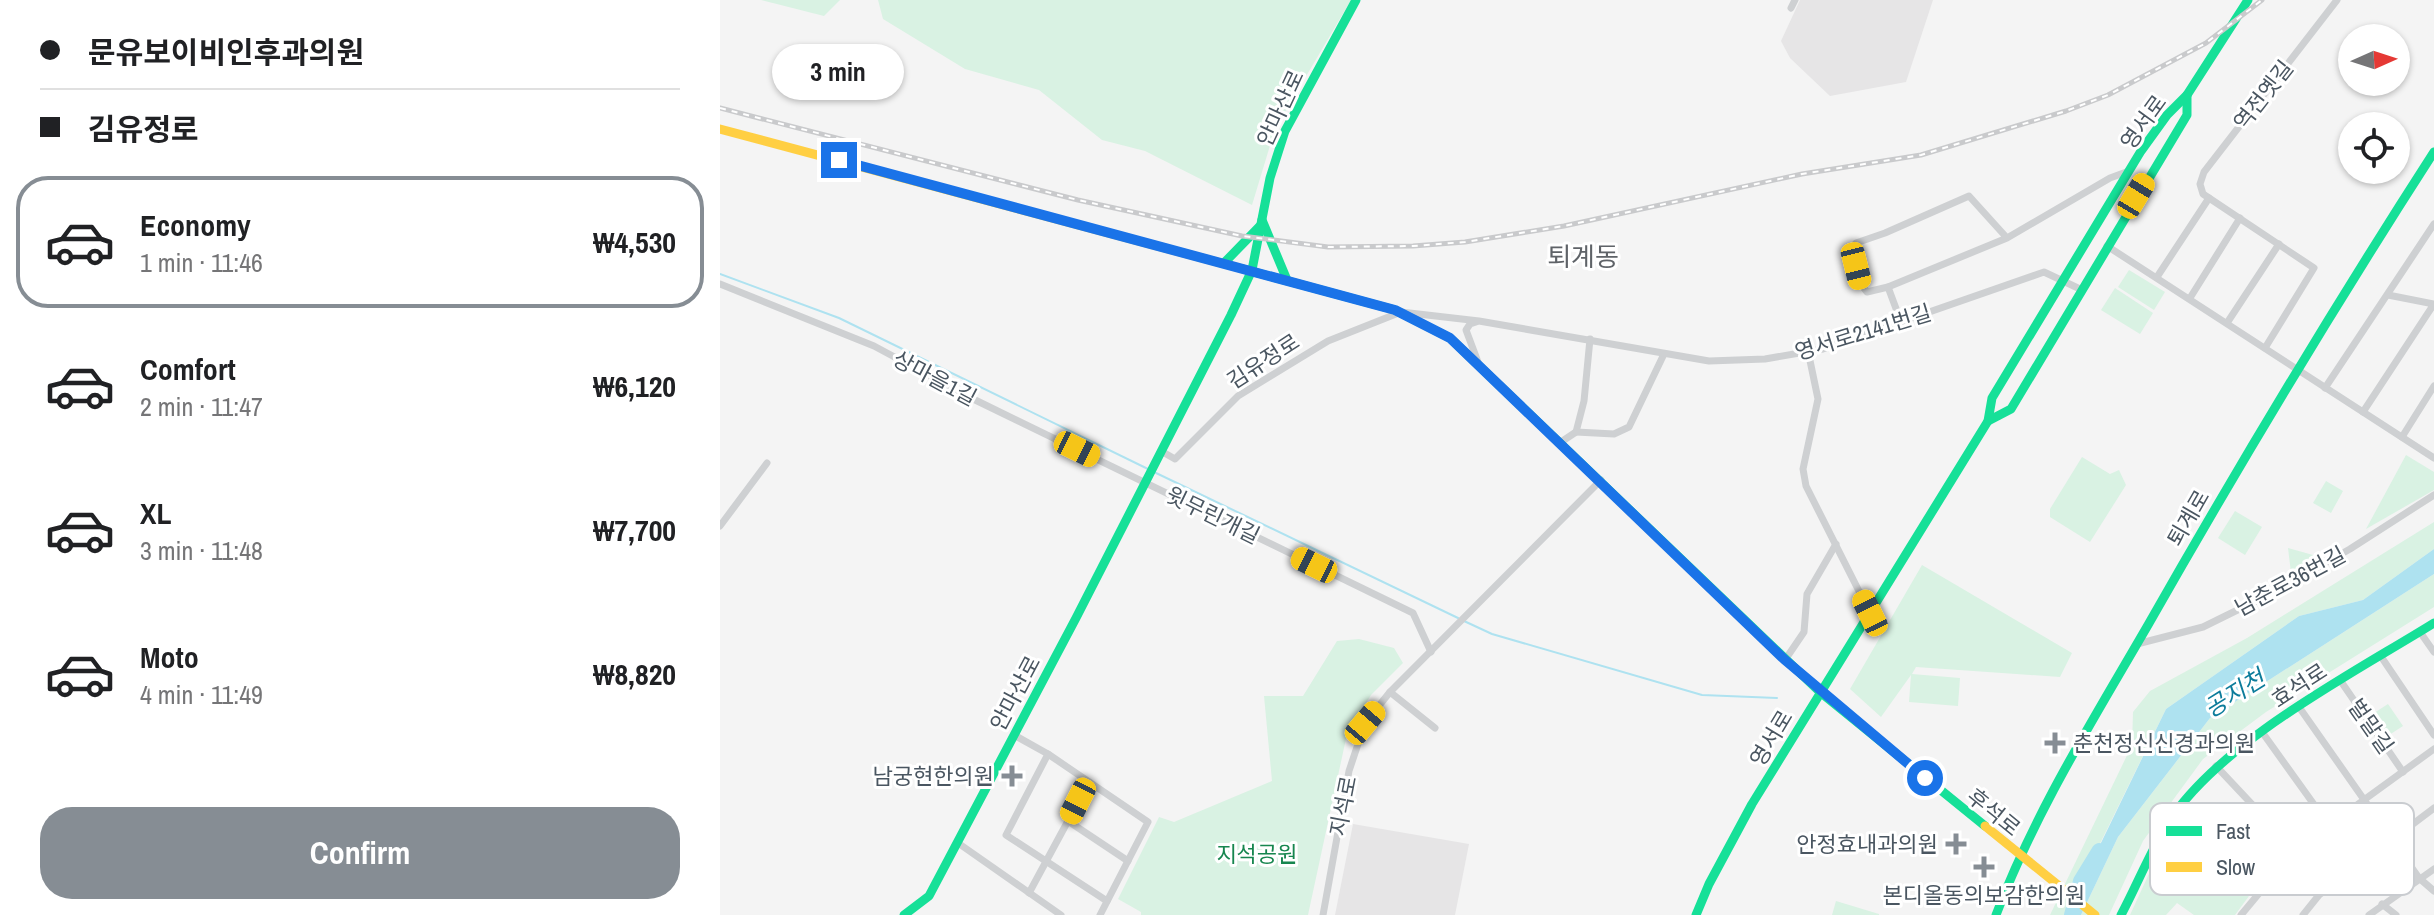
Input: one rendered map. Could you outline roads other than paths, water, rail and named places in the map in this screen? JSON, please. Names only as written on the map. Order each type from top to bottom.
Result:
[{"type":"street","name":"안마산로","points":[[904,915],[929,896],[958,843],[1147,480],[1252,270],[1270,178],[1285,131],[1356,0]]},
{"type":"street","name":"영서로","points":[[1696,915],[1752,804],[1988,421],[1992,398],[2060,279],[2129,171],[2173,106],[2187,95],[2248,0]]},
{"type":"street","name":"역전옛길","points":[[2157,277],[2206,196],[2200,184],[2204,172],[2337,0]]},
{"type":"street","name":"영서로","points":[[1988,421],[2011,409],[2080,289],[2187,115],[2187,95]]},
{"type":"street","points":[[720,129],[1401,312],[1450,338],[1479,364],[1820,692]]},
{"type":"street","name":"퇴계로","points":[[1996,915],[2019,855],[2137,644],[2296,368],[2434,152]]},
{"type":"street","points":[[2423,169],[2434,177]]},
{"type":"street","points":[[2007,238],[1969,196],[1856,243],[1852,249],[1860,283],[1867,292],[1888,287],[2007,238],[2110,178],[2129,171]]},
{"type":"street","points":[[2206,196],[2314,268],[2265,348]]},
{"type":"street","points":[[2190,298],[2240,218]]},
{"type":"street","points":[[1224,263],[1262,222],[1287,280]]},
{"type":"street","points":[[2325,388],[2434,224]]},
{"type":"street","points":[[2227,323],[2279,244]]},
{"type":"street","points":[[2107,246],[2434,458]]},
{"type":"street","name":"영서로2141번길","points":[[1401,312],[1479,321],[1664,354],[1722,360],[1765,359],[1823,349],[2044,272],[2080,289]]},
{"type":"street","name":"상마을1길","points":[[720,284],[874,346],[967,396],[1147,480]]},
{"type":"street","points":[[1888,287],[1901,322]]},
{"type":"street","points":[[2363,412],[2434,304],[2388,295]]},
{"type":"street","name":"김유정로","points":[[1160,454],[1175,459],[1238,396],[1328,341],[1401,312]]},
{"type":"street","points":[[1479,321],[1470,324],[1466,330],[1479,364]]},
{"type":"street","points":[[1576,432],[1584,401],[1590,339]]},
{"type":"street","points":[[1808,351],[1818,399],[1803,469],[1806,486],[1870,613]]},
{"type":"street","points":[[1561,442],[1576,432],[1614,434],[1629,427],[1664,354]]},
{"type":"street","points":[[2402,437],[2434,386]]},
{"type":"street","points":[[720,526],[767,463]]},
{"type":"street","name":"윗무린개길","points":[[1147,480],[1413,613],[1431,652]]},
{"type":"street","name":"지석로","points":[[1323,915],[1349,771],[1365,723],[1390,692],[1601,480]]},
{"type":"street","name":"남춘로36번길","points":[[2137,644],[2203,627],[2272,593],[2350,549],[2434,495]]},
{"type":"street","points":[[1785,660],[1804,632],[1807,594],[1836,544]]},
{"type":"street","name":"효석로","points":[[2185,803],[2216,766],[2262,732],[2434,623]]},
{"type":"street","points":[[2420,632],[2434,652]]},
{"type":"street","points":[[2380,655],[2434,735]]},
{"type":"street","name":"벌말길","points":[[2340,680],[2403,772]]},
{"type":"street","points":[[1390,692],[1435,728]]},
{"type":"street","name":"후석로","points":[[1820,692],[2095,915]]},
{"type":"street","points":[[2299,707],[2364,803]]},
{"type":"street","points":[[2262,732],[2313,803]]},
{"type":"street","points":[[1014,735],[1048,754],[1148,822],[1100,915]]},
{"type":"street","name":"벌말길","points":[[2358,803],[2434,749]]},
{"type":"street","points":[[1048,754],[1006,835],[1107,901]]},
{"type":"street","points":[[2216,766],[2251,803]]},
{"type":"street","points":[[1029,893],[1089,782]]},
{"type":"street","points":[[2414,822],[2434,808]]},
{"type":"street","points":[[1068,821],[1128,861]]},
{"type":"street","points":[[958,843],[1061,915]]},
{"type":"street","name":"효석로","points":[[2121,915],[2150,860]]},
{"type":"street","points":[[2414,882],[2434,869]]},
{"type":"street","points":[[2414,871],[2434,891]]},
{"type":"street","name":"벌말길","points":[[2241,915],[2256,895]]},
{"type":"street","points":[[2303,915],[2319,895]]},
{"type":"street","points":[[2369,915],[2395,895]]},
{"type":"street","points":[[2382,904],[2396,915]]},
{"type":"water","points":[[2434,549],[2434,574],[2210,718],[2118,837],[2081,915],[2066,915],[2166,709],[2299,616],[2363,600]]},
{"type":"waterway","points":[[720,274],[839,318],[1148,469]]},
{"type":"waterway","points":[[1154,472],[1458,618]]},
{"type":"waterway","points":[[1464,621],[1492,634],[1702,695],[1777,698]]},
{"type":"waterway","name":"공지천","points":[[2071,915],[2080,881],[2099,850]]},
{"type":"railway","points":[[720,108],[1078,200],[1242,236],[1328,247],[1413,246],[1465,242],[1564,226],[1802,174],[1921,155],[2066,111],[2108,95],[2206,43],[2262,0]]},
{"type":"place","name":"춘천정신신경과의원","points":[[2055,743]]},
{"type":"place","name":"남궁현한의원","points":[[1012,776]]},
{"type":"place","name":"안정효내과의원","points":[[1956,844]]},
{"type":"place","name":"본디올동의보감한의원","points":[[1984,867]]},
{"type":"district","name":"퇴계동","points":[[1583,256]]},
{"type":"park label","name":"지석공원","points":[[1257,854]]}]
